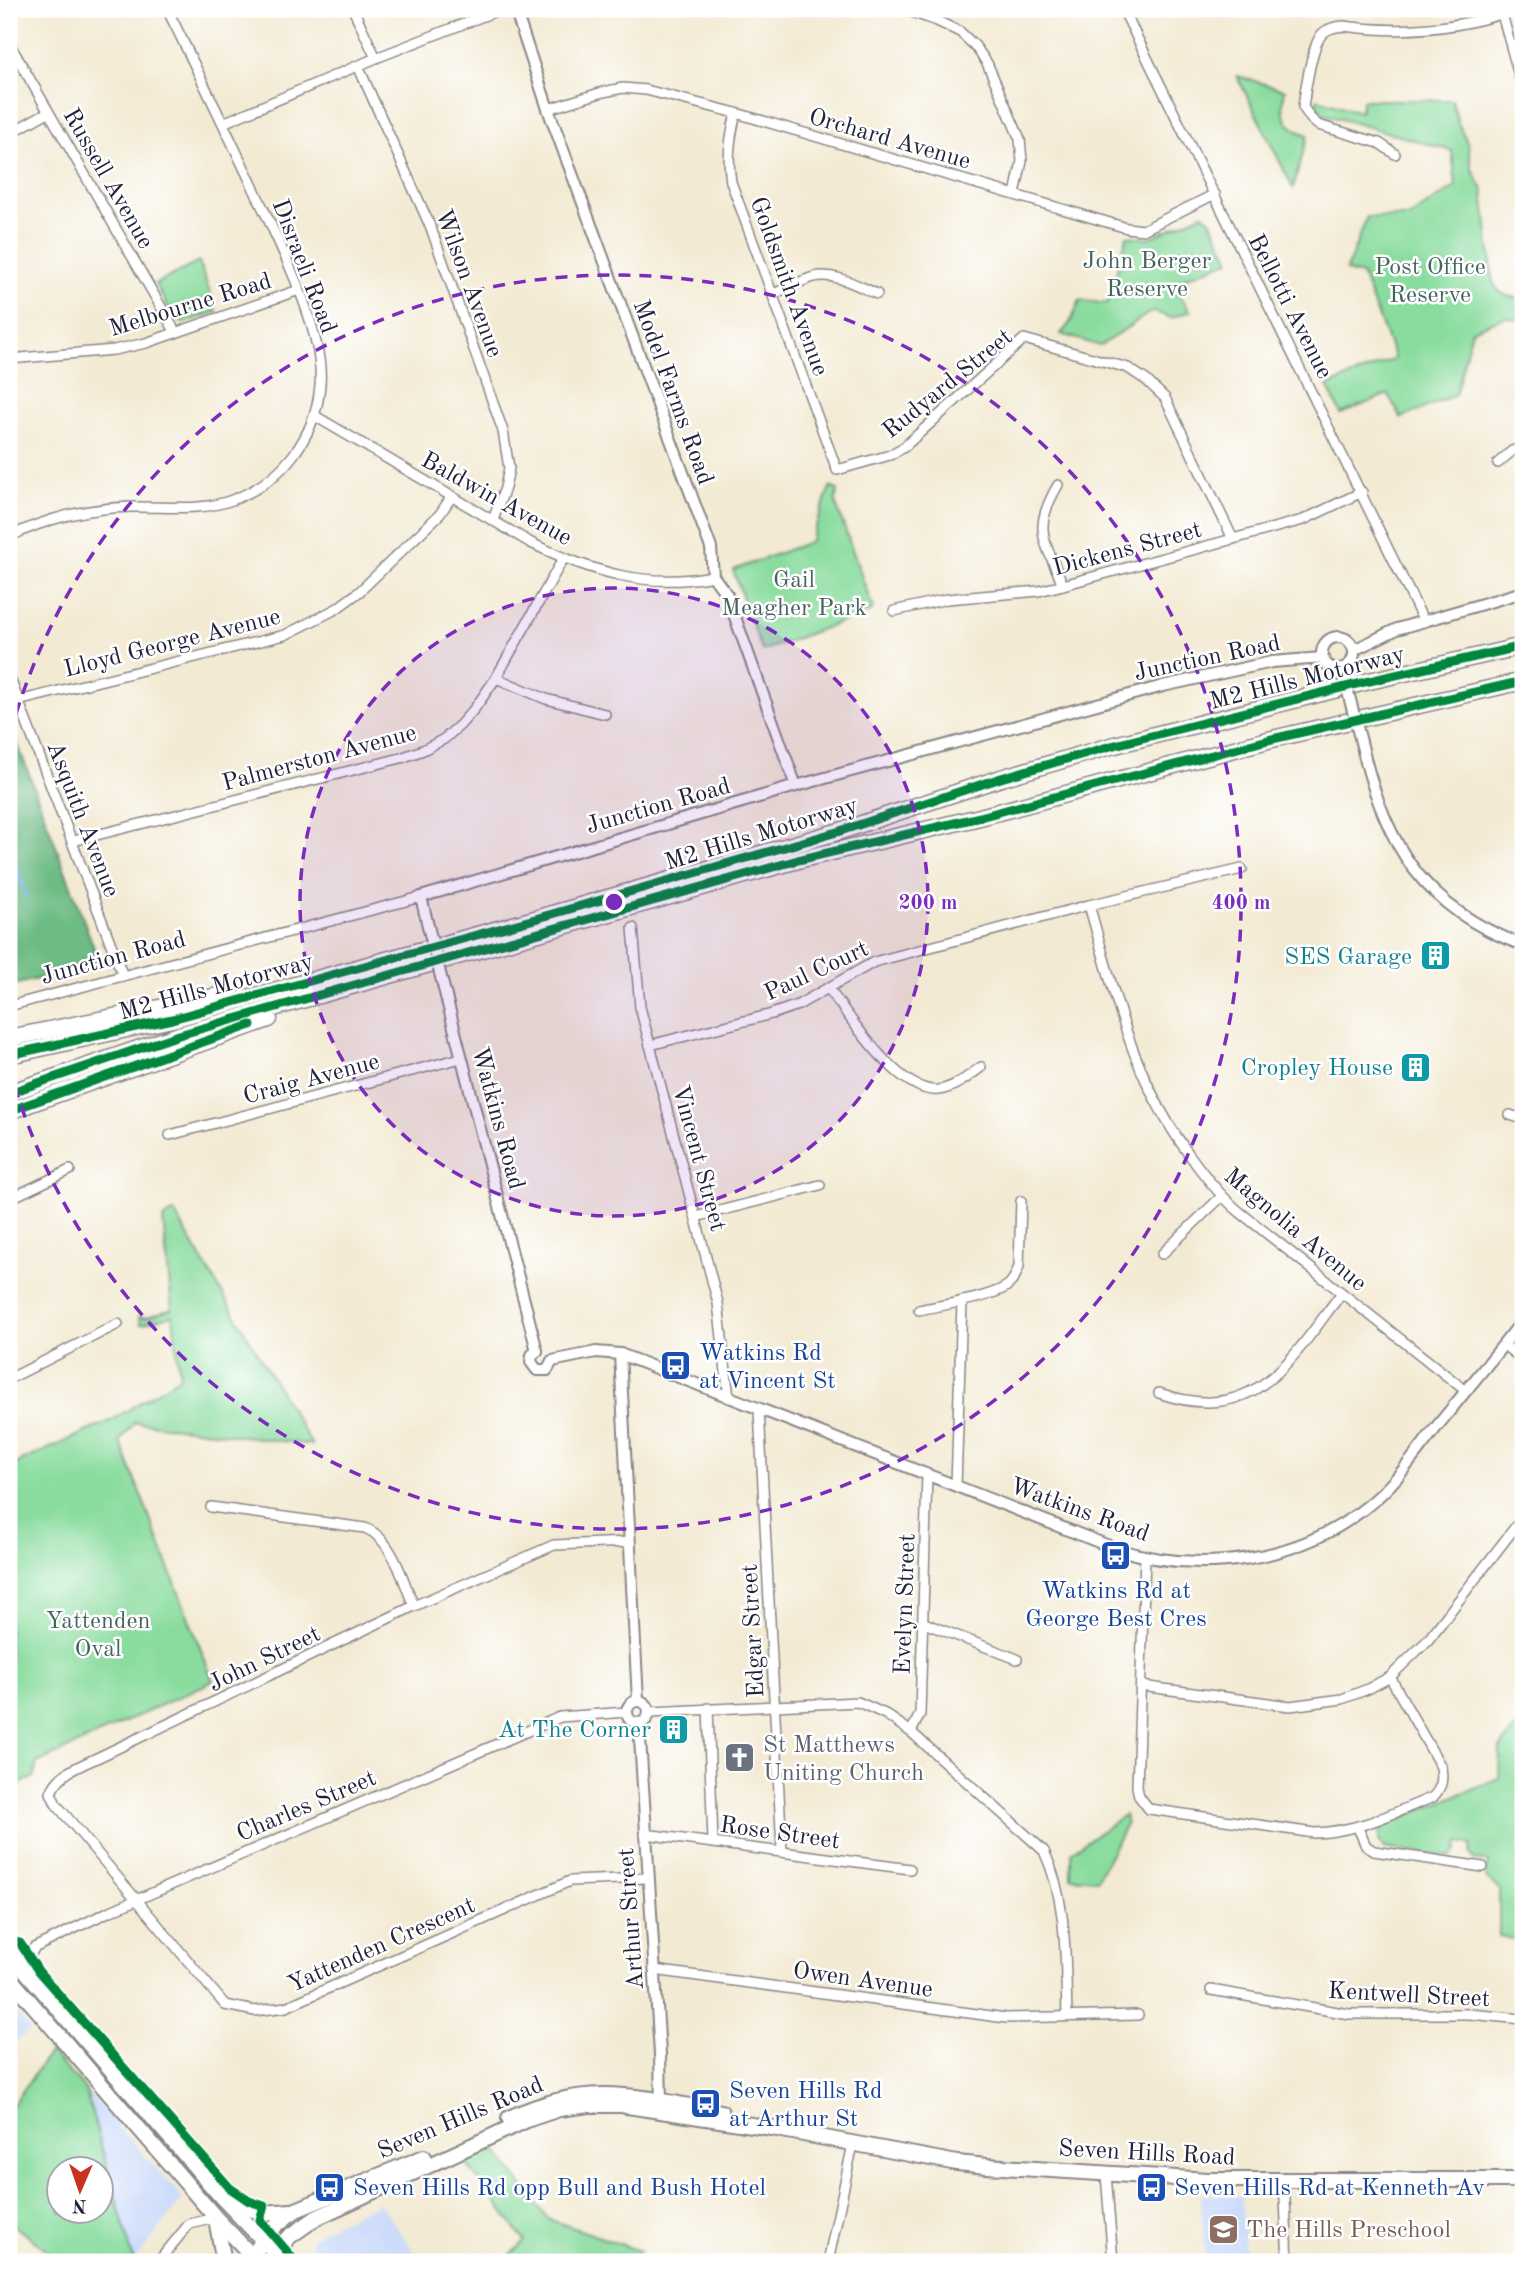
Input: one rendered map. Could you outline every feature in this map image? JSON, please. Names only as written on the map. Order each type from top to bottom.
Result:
[{"type":"highway","name":"M2 Hills Motorway","points":[[9,1055],[172,1019],[400,956],[778,850],[1001,778],[1111,746],[1365,682],[1523,646]]},
{"type":"highway","name":"M2 Hills Motorway","points":[[9,1093],[179,1035],[798,860],[980,817],[1268,740],[1523,681]]},
{"type":"highway","points":[[9,1038],[206,999],[400,956]]},
{"type":"highway","points":[[9,1111],[179,1052],[369,981]]},
{"type":"main road","points":[[9,1952],[222,2198],[262,2239],[276,2259]]},
{"type":"main road","points":[[9,1977],[254,2261],[262,2239]]},
{"type":"main road","name":"Seven Hills Road","points":[[262,2239],[296,2210],[400,2169],[527,2109],[561,2098],[615,2093],[661,2106],[957,2163],[1208,2180],[1523,2180]]},
{"type":"main road","name":"Seven Hills Road","points":[[276,2259],[289,2236],[316,2218],[529,2119],[559,2109],[589,2105],[661,2106]]},
{"type":"main road","points":[[222,2198],[263,2213],[296,2210]]},
{"type":"main road","points":[[216,2218],[224,2262]]},
{"type":"street","name":"Disraeli Road","points":[[9,537],[46,522],[88,510],[131,507],[191,508],[229,502],[260,488],[283,468],[301,445],[315,416],[320,384],[319,353],[299,290],[223,122],[167,9]]},
{"type":"street","points":[[353,9],[376,58]]},
{"type":"street","points":[[223,122],[501,9]]},
{"type":"street","name":"Model Farms Road","points":[[515,9],[548,109],[711,548],[713,576],[727,594],[796,786]]},
{"type":"street","points":[[902,9],[960,32],[975,46],[987,64],[1020,139],[1022,161],[1015,194]]},
{"type":"street","name":"Bellotti Avenue","points":[[1123,9],[1424,622]]},
{"type":"street","points":[[1395,154],[1379,143],[1318,125],[1311,120],[1303,107],[1306,85],[1318,41],[1323,33],[1333,27],[1343,26],[1419,30],[1453,26],[1516,9]]},
{"type":"street","points":[[1502,14],[1523,89]]},
{"type":"street","name":"Russell Avenue","points":[[9,43],[176,333]]},
{"type":"street","name":"Wilson Avenue","points":[[358,66],[431,228],[503,431],[509,468],[493,520]]},
{"type":"street","name":"Orchard Avenue","points":[[548,109],[623,88],[646,90],[1127,228],[1143,229],[1215,194]]},
{"type":"street","points":[[9,134],[48,112]]},
{"type":"street","name":"Goldsmith Avenue","points":[[736,114],[728,144],[727,160],[731,181],[837,470]]},
{"type":"street","points":[[773,294],[814,277],[827,276],[877,294]]},
{"type":"street","name":"Melbourne Road","points":[[9,359],[114,350],[176,333],[299,290]]},
{"type":"street","name":"Rudyard Street","points":[[837,470],[904,447],[1024,339],[1128,368],[1146,380],[1164,398],[1233,539]]},
{"type":"street","name":"Baldwin Avenue","points":[[315,416],[531,543],[563,558],[596,571],[647,580],[686,581],[713,576]]},
{"type":"street","points":[[1497,463],[1512,451],[1523,447]]},
{"type":"street","points":[[1058,485],[1045,506],[1042,534],[1063,585]]},
{"type":"street","name":"Dickens Street","points":[[894,611],[947,599],[1039,591],[1063,585],[1303,520],[1362,492]]},
{"type":"street","name":"Lloyd George Avenue","points":[[18,701],[285,635],[309,624],[359,593],[440,514],[452,496]]},
{"type":"street","name":"Palmerston Avenue","points":[[73,841],[401,758],[443,739],[460,725],[496,678],[563,558]]},
{"type":"street","points":[[1354,650],[1384,634],[1523,592]]},
{"type":"street","points":[[1334,637],[1345,638],[1354,650],[1351,664],[1342,669],[1328,666],[1322,658],[1321,652],[1325,643],[1334,637]]},
{"type":"street","name":"Junction Road","points":[[9,1006],[421,897],[796,786],[1163,686],[1272,662],[1322,658]]},
{"type":"street","points":[[1342,669],[1374,793],[1391,835],[1414,870],[1442,899],[1471,920],[1523,944]]},
{"type":"street","name":"Asquith Avenue","points":[[9,676],[123,976]]},
{"type":"street","points":[[496,678],[546,699],[605,714]]},
{"type":"street","name":"Paul Court","points":[[650,1045],[798,1005],[874,962],[1089,905],[1242,869]]},
{"type":"street","name":"Watkins Road","points":[[421,897],[537,1351]]},
{"type":"street","name":"Magnolia Avenue","points":[[1089,905],[1131,1050],[1144,1081],[1162,1116],[1221,1197],[1466,1391]]},
{"type":"street","name":"Vincent Street","points":[[633,928],[640,1007],[718,1303],[729,1398]]},
{"type":"street","points":[[829,989],[880,1057],[919,1086],[939,1090],[962,1082],[981,1067]]},
{"type":"street","name":"Craig Avenue","points":[[170,1135],[461,1058]]},
{"type":"street","points":[[1510,1115],[1523,1119]]},
{"type":"street","points":[[9,1199],[70,1170]]},
{"type":"street","points":[[696,1217],[821,1185]]},
{"type":"street","points":[[1162,1254],[1221,1197]]},
{"type":"street","points":[[919,1310],[1003,1289],[1016,1276],[1019,1266],[1021,1201]]},
{"type":"street","points":[[1159,1392],[1179,1400],[1209,1402],[1231,1399],[1260,1388],[1280,1372],[1341,1294]]},
{"type":"street","points":[[956,1486],[962,1301]]},
{"type":"street","name":"Watkins Road","points":[[552,1361],[596,1352],[620,1354],[1114,1548],[1189,1563],[1237,1560],[1294,1546],[1350,1519],[1393,1483],[1523,1320]]},
{"type":"street","points":[[9,1366],[11,1378],[118,1324]]},
{"type":"street","points":[[1504,1345],[1523,1360]]},
{"type":"street","points":[[537,1351],[548,1352],[552,1361],[547,1370],[537,1370],[531,1359],[537,1351]]},
{"type":"street","points":[[620,1354],[638,1701]]},
{"type":"street","name":"Edgar Street","points":[[759,1409],[782,1850]]},
{"type":"street","name":"Evelyn Street","points":[[911,1731],[920,1714],[927,1475]]},
{"type":"street","points":[[211,1507],[365,1528],[376,1532],[389,1550],[414,1606]]},
{"type":"street","points":[[1141,1686],[1290,1706],[1342,1699],[1390,1677],[1428,1640],[1523,1517]]},
{"type":"street","name":"John Street","points":[[134,1898],[52,1799],[51,1793],[65,1774],[414,1606],[554,1545],[629,1542]]},
{"type":"street","points":[[1145,1556],[1137,1787],[1139,1796],[1149,1809],[1314,1833],[1331,1833],[1358,1828],[1433,1797],[1441,1788],[1441,1767],[1390,1677]]},
{"type":"street","points":[[923,1623],[1017,1659]]},
{"type":"street","points":[[638,1701],[645,1703],[650,1712],[645,1721],[639,1723],[630,1720],[627,1712],[629,1705],[638,1701]]},
{"type":"street","points":[[650,1712],[858,1702],[885,1714],[911,1731],[1044,1851],[1053,1869],[1062,1914],[1067,2015]]},
{"type":"street","points":[[708,1708],[713,1842]]},
{"type":"street","name":"Charles Street","points":[[29,1975],[26,1964],[34,1948],[134,1898],[559,1717],[627,1712]]},
{"type":"street","name":"Arthur Street","points":[[639,1723],[661,2106]]},
{"type":"street","points":[[1358,1828],[1366,1846],[1374,1852],[1483,1867]]},
{"type":"street","name":"Rose Street","points":[[645,1834],[910,1869]]},
{"type":"street","name":"Yattenden Crescent","points":[[134,1898],[225,2005],[255,2011],[286,2007],[570,1881],[648,1878]]},
{"type":"street","name":"Owen Avenue","points":[[654,1970],[1006,2018],[1138,2015]]},
{"type":"street","name":"Kentwell Street","points":[[1211,1990],[1349,2014],[1469,2014],[1523,2019]]},
{"type":"street","points":[[828,2262],[853,2144]]},
{"type":"street","points":[[1106,2174],[1113,2262]]},
{"type":"street","points":[[1284,2179],[1289,2262]]},
{"type":"street","points":[[158,2262],[189,2224],[216,2218]]},
{"type":"shaded area","points":[[9,2004],[30,2030],[9,2047]]},
{"type":"shaded area","points":[[85,2089],[183,2198],[134,2262],[116,2198],[116,2156],[104,2156]]},
{"type":"shaded area","name":"The Hills Preschool","points":[[1200,2194],[1241,2196],[1246,2262],[1206,2262]]},
{"type":"shaded area","points":[[379,2203],[422,2262],[309,2262],[311,2240],[326,2228]]},
{"type":"green space","points":[[1237,76],[1285,90],[1283,106],[1289,124],[1308,135],[1293,188]]},
{"type":"green space","name":"Post Office Reserve","points":[[1318,99],[1360,112],[1363,100],[1452,100],[1458,123],[1468,144],[1472,169],[1483,190],[1493,282],[1501,293],[1523,299],[1523,321],[1505,317],[1472,330],[1455,395],[1401,418],[1388,394],[1341,414],[1327,386],[1395,359],[1362,275],[1346,271],[1367,217],[1409,217],[1456,186],[1452,151],[1323,114],[1316,104]]},
{"type":"green space","name":"John Berger Reserve","points":[[1203,214],[1210,220],[1230,260],[1175,282],[1174,286],[1190,311],[1171,318],[1152,311],[1100,346],[1061,334],[1070,323],[1080,300],[1107,304],[1127,236],[1149,238]]},
{"type":"green space","points":[[199,262],[217,312],[183,323],[174,317],[155,284]]},
{"type":"green space","name":"Gail Meagher Park","points":[[830,487],[838,490],[835,501],[873,604],[872,611],[762,651],[733,570],[810,542]]},
{"type":"green space","points":[[9,721],[100,964],[9,986]]},
{"type":"green space","name":"Yattenden Oval","points":[[174,1212],[312,1445],[135,1422],[120,1441],[213,1681],[37,1763],[34,1777],[9,1789],[9,1467],[112,1420],[180,1377],[173,1315],[141,1324],[139,1316],[144,1318],[172,1309],[163,1219]]},
{"type":"green space","points":[[1523,1718],[1523,1940],[1499,1936],[1499,1889],[1486,1878],[1488,1862],[1475,1860],[1470,1853],[1471,1844],[1459,1842],[1457,1851],[1450,1857],[1384,1848],[1379,1841],[1380,1827],[1499,1778],[1500,1748]]},
{"type":"green space","points":[[1124,1815],[1127,1823],[1097,1879],[1071,1877],[1071,1852]]},
{"type":"green space","points":[[50,2052],[85,2089],[104,2156],[46,2156],[46,2226],[116,2226],[116,2198],[134,2262],[63,2262],[9,2222],[9,2110]]},
{"type":"green space","points":[[495,2149],[548,2219],[640,2251],[633,2262],[504,2262],[525,2241],[465,2162]]},
{"type":"waterway","points":[[9,842],[26,896]]},
{"type":"cycle path","points":[[9,1055],[172,1019],[535,919],[837,832],[1001,778],[1111,746],[1365,682],[1523,646]]},
{"type":"cycle path","points":[[9,1093],[179,1035],[798,860],[980,817],[1268,740],[1523,681]]},
{"type":"cycle path","points":[[9,1111],[251,1025]]},
{"type":"cycle path","points":[[9,1937],[20,1943],[39,1972],[230,2188],[249,2201],[264,2206],[260,2220],[296,2262]]},
{"type":"place","name":"SES Garage","points":[[1435,956]]},
{"type":"place","name":"Cropley House","points":[[1416,1067]]},
{"type":"place","name":"Watkins Rd at Vincent St","points":[[676,1366]]},
{"type":"place","name":"Watkins Rd at George Best Cres","points":[[1116,1556]]},
{"type":"place","name":"At The Corner","points":[[674,1729]]},
{"type":"place","name":"St Matthews Uniting Church","points":[[740,1758]]},
{"type":"place","name":"Seven Hills Rd at Arthur St","points":[[706,2104]]},
{"type":"place","name":"Seven Hills Rd opp Bull and Bush Hotel","points":[[330,2187]]},
{"type":"place","name":"Seven Hills Rd at Kenneth Av","points":[[1151,2187]]},
{"type":"place","name":"The Hills Preschool","points":[[1223,2229]]}]
